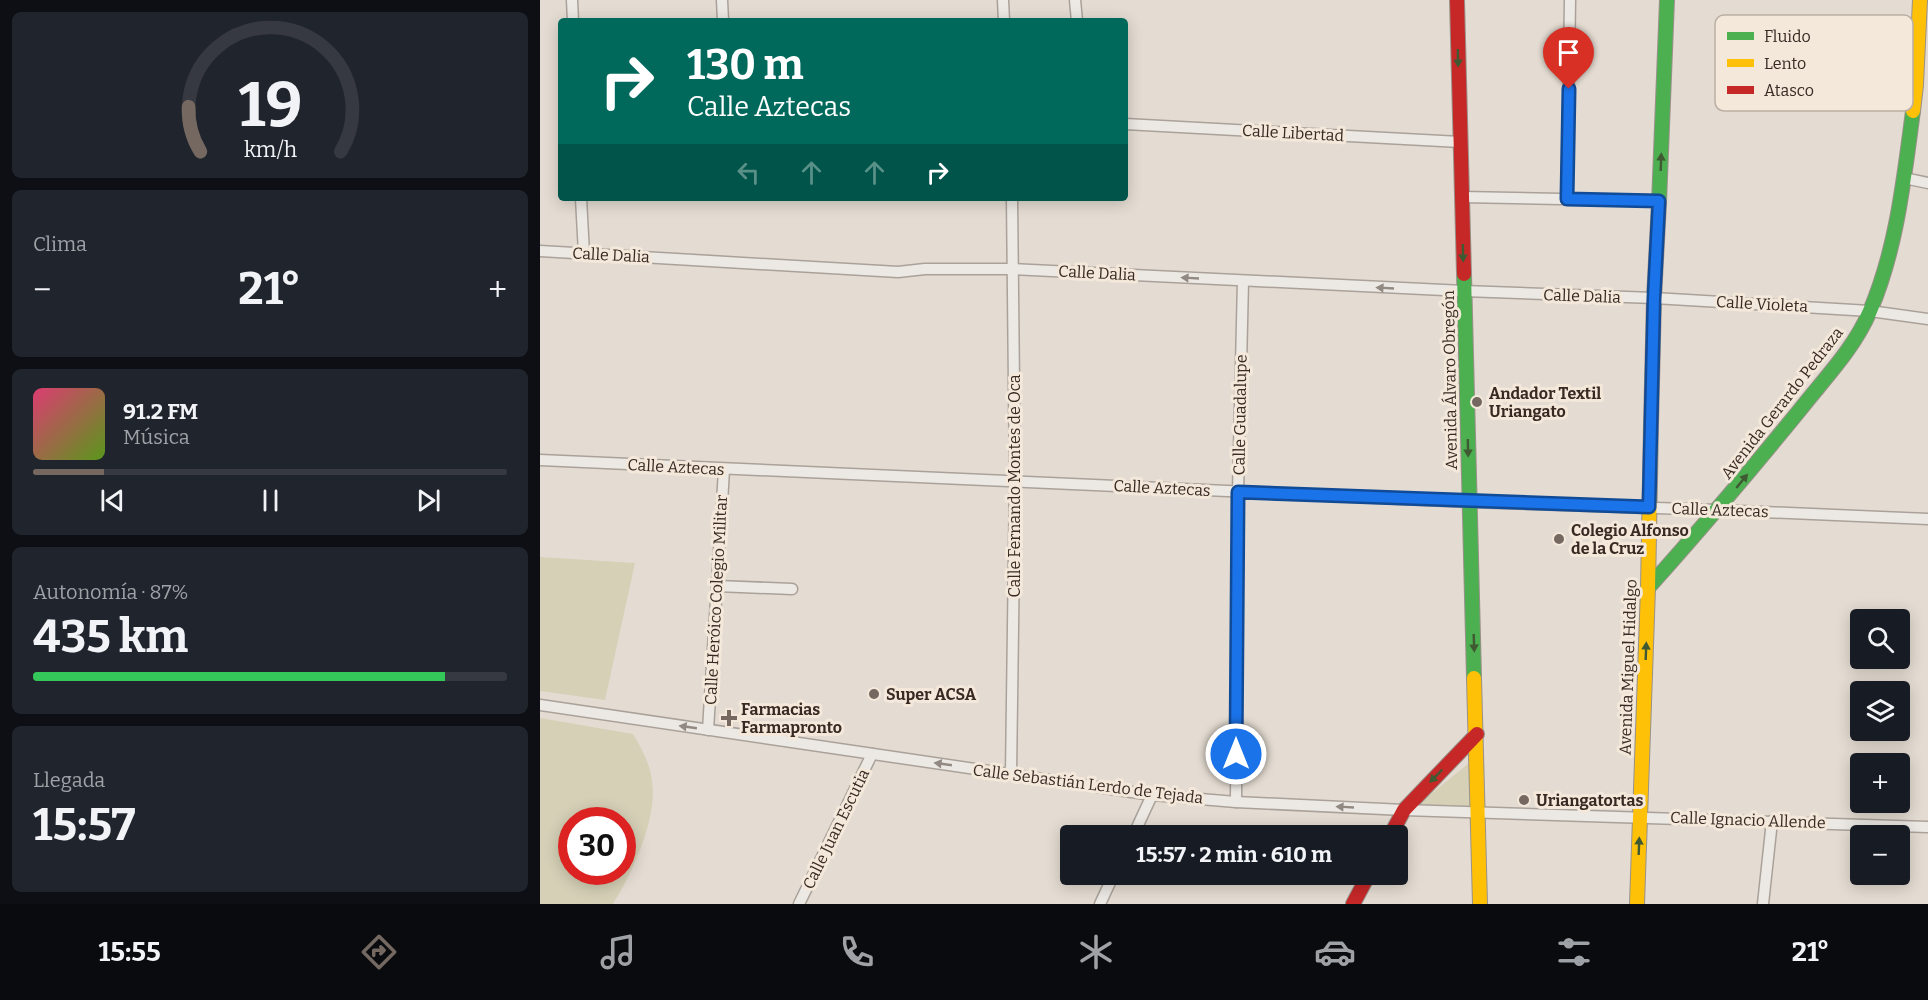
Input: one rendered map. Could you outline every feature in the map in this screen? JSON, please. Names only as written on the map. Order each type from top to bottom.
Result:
[{"type":"main road","name":"Avenida Álvaro Obregón","points":[[1457,0],[1480,904]]},
{"type":"main road","name":"Avenida Miguel Hidalgo","points":[[1637,904],[1648,588],[1654,298],[1666,0]]},
{"type":"main road","name":"Avenida Gerardo Pedraza","points":[[1913,108],[1920,0]]},
{"type":"main road","name":"Avenida Gerardo Pedraza","points":[[1648,588],[1718,510],[1852,345],[1870,311],[1889,254],[1904,178],[1913,111]]},
{"type":"main road","points":[[1396,825],[1404,810],[1477,734]]},
{"type":"main road","points":[[1353,904],[1363,885]]},
{"type":"street","points":[[572,0],[573,18]]},
{"type":"street","points":[[722,0],[723,18]]},
{"type":"street","points":[[1003,0],[1004,18]]},
{"type":"street","points":[[1075,0],[1077,18]]},
{"type":"street","points":[[1567,199],[1570,0]]},
{"type":"street","name":"Calle Libertad","points":[[1128,124],[1460,142]]},
{"type":"street","points":[[1904,178],[1928,183]]},
{"type":"street","points":[[1462,197],[1659,201]]},
{"type":"street","points":[[581,201],[584,254]]},
{"type":"street","name":"Calle Fernando Montes de Oca","points":[[1011,774],[1015,482],[1012,201]]},
{"type":"street","name":"Calle Dalia","points":[[540,251],[898,272],[925,269],[1013,269],[1654,298]]},
{"type":"street","name":"Calle Guadalupe","points":[[1236,802],[1238,492],[1243,281]]},
{"type":"street","name":"Calle Violeta","points":[[1654,298],[1870,311],[1928,319]]},
{"type":"street","name":"Calle Aztecas","points":[[540,460],[1469,502],[1928,519]]},
{"type":"street","name":"Calle Heróico Colegio Militar","points":[[708,730],[724,470]]},
{"type":"street","points":[[717,586],[792,589]]},
{"type":"street","name":"Calle Sebastián Lerdo de Tejada","points":[[540,705],[1152,795],[1236,802],[1404,810],[1640,817]]},
{"type":"street","name":"Calle Juan Escutia","points":[[799,904],[872,754]]},
{"type":"street","points":[[1138,825],[1152,795]]},
{"type":"street","name":"Calle Ignacio Allende","points":[[1640,817],[1928,827]]},
{"type":"street","points":[[1763,904],[1772,821]]},
{"type":"street","points":[[1100,904],[1109,885]]},
{"type":"shaded area","points":[[540,557],[635,563],[605,700],[540,691]]},
{"type":"shaded area","points":[[540,718],[633,734],[642,751],[652,781],[653,796],[647,828],[636,860],[636,807],[558,807],[558,885],[624,885],[613,904],[540,904]]},
{"type":"shaded area","points":[[1474,759],[1473,807],[1427,806],[1420,803]]},
{"type":"traffic: fast","points":[[1659,203],[1667,0]]},
{"type":"traffic: fast","points":[[1648,588],[1725,500],[1856,338],[1870,311],[1887,263],[1903,187],[1913,111]]},
{"type":"traffic: fast","points":[[1464,274],[1474,678]]},
{"type":"traffic: slow","points":[[1913,111],[1920,0]]},
{"type":"traffic: slow","points":[[1637,904],[1651,425]]},
{"type":"traffic: slow","points":[[1474,678],[1480,904]]},
{"type":"traffic: jam","points":[[1457,0],[1464,274]]},
{"type":"traffic: jam","points":[[1651,425],[1659,203]]},
{"type":"traffic: jam","points":[[1396,825],[1404,810],[1477,734]]},
{"type":"traffic: jam","points":[[1353,904],[1363,885]]},
{"type":"place","name":"Andador Textil Uriangato","points":[[1477,402]]},
{"type":"place","name":"Colegio Alfonso de la Cruz","points":[[1559,539]]},
{"type":"place","name":"Super ACSA","points":[[874,694]]},
{"type":"place","name":"Farmacias Farmapronto","points":[[729,718]]},
{"type":"place","name":"Uriangatortas","points":[[1524,800]]},
{"type":"route","points":[[1236,754],[1238,492],[1649,507],[1654,298],[1659,201],[1567,199],[1569,89]]}]
